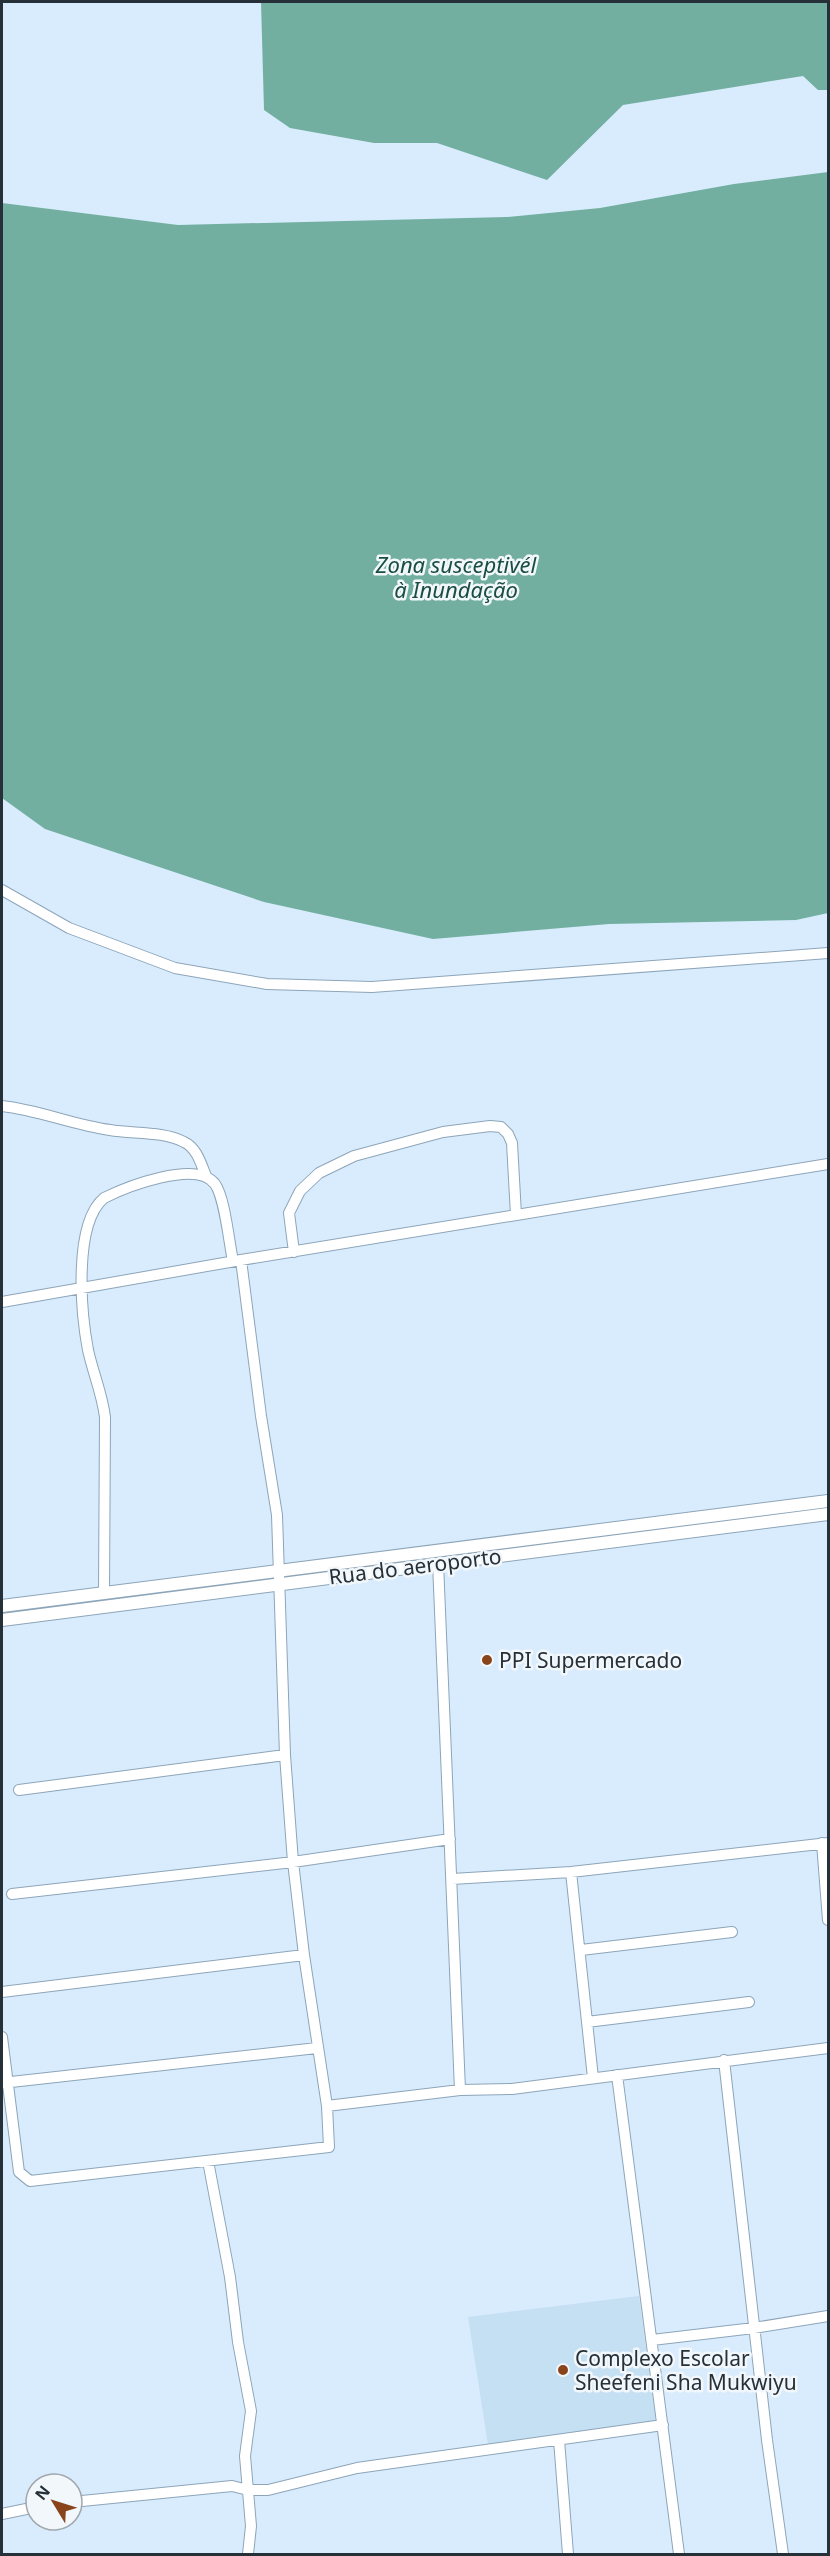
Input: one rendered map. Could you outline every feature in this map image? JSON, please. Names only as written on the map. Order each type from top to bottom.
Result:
[{"type":"main road","name":"Rua do aeroporto","points":[[2,1620],[278,1577],[828,1501]]},
{"type":"main road","name":"Rua do aeroporto","points":[[2,1606],[104,1593],[438,1563],[828,1514]]},
{"type":"street","points":[[2,890],[69,928],[175,968],[267,984],[372,987],[828,953]]},
{"type":"street","points":[[2,1106],[23,1108],[109,1130],[169,1137],[184,1142],[195,1151],[206,1176],[214,1183],[219,1194],[237,1260],[275,1501],[285,1755],[293,1862],[304,1955],[327,2106],[329,2147],[30,2181],[19,2172],[4,2083],[2,2037]]},
{"type":"street","points":[[294,1252],[289,1213],[300,1191],[319,1173],[354,1156],[443,1132],[490,1126],[501,1127],[508,1134],[512,1143],[516,1215]]},
{"type":"street","points":[[2,1302],[237,1260],[828,1164]]},
{"type":"street","points":[[104,1593],[105,1417],[101,1392],[87,1346],[82,1288],[87,1232],[98,1203],[111,1194],[151,1180],[187,1173],[206,1176]]},
{"type":"street","points":[[438,1563],[460,2090]]},
{"type":"street","points":[[19,1790],[285,1755]]},
{"type":"street","points":[[12,1894],[293,1862],[450,1839]]},
{"type":"street","points":[[452,1879],[571,1872],[825,1843],[828,1920]]},
{"type":"street","points":[[571,1872],[593,2078]]},
{"type":"street","points":[[581,1950],[732,1932]]},
{"type":"street","points":[[2,1992],[304,1955]]},
{"type":"street","points":[[587,2022],[749,2002]]},
{"type":"street","points":[[4,2083],[317,2048]]},
{"type":"street","points":[[327,2106],[460,2090],[512,2089],[828,2048]]},
{"type":"street","points":[[724,2060],[754,2328],[783,2554]]},
{"type":"street","points":[[617,2075],[679,2554]]},
{"type":"street","points":[[208,2162],[230,2277],[238,2342],[251,2410],[245,2456],[250,2526],[248,2554]]},
{"type":"street","points":[[652,2340],[754,2328],[828,2316]]},
{"type":"street","points":[[84,2501],[232,2486],[248,2490],[268,2490],[357,2468],[663,2426]]},
{"type":"street","points":[[558,2440],[568,2554]]},
{"type":"street","points":[[2,2514],[24,2509]]},
{"type":"shaded area","name":"Complexo Escolar Sheefeni Sha Mukwiyu","points":[[639,2296],[656,2423],[488,2445],[468,2317]]},
{"type":"water","points":[[261,2],[828,2],[828,90],[818,90],[803,76],[623,105],[547,180],[437,143],[374,143],[290,128],[264,110]]},
{"type":"water","name":"Zona susceptivél à Inundação","points":[[828,172],[828,913],[796,920],[609,924],[433,939],[264,902],[45,829],[2,798],[2,203],[178,225],[507,217],[600,208],[734,184]]},
{"type":"place","name":"PPI Supermercado","points":[[487,1660]]},
{"type":"place","name":"Complexo Escolar Sheefeni Sha Mukwiyu","points":[[563,2370]]}]
